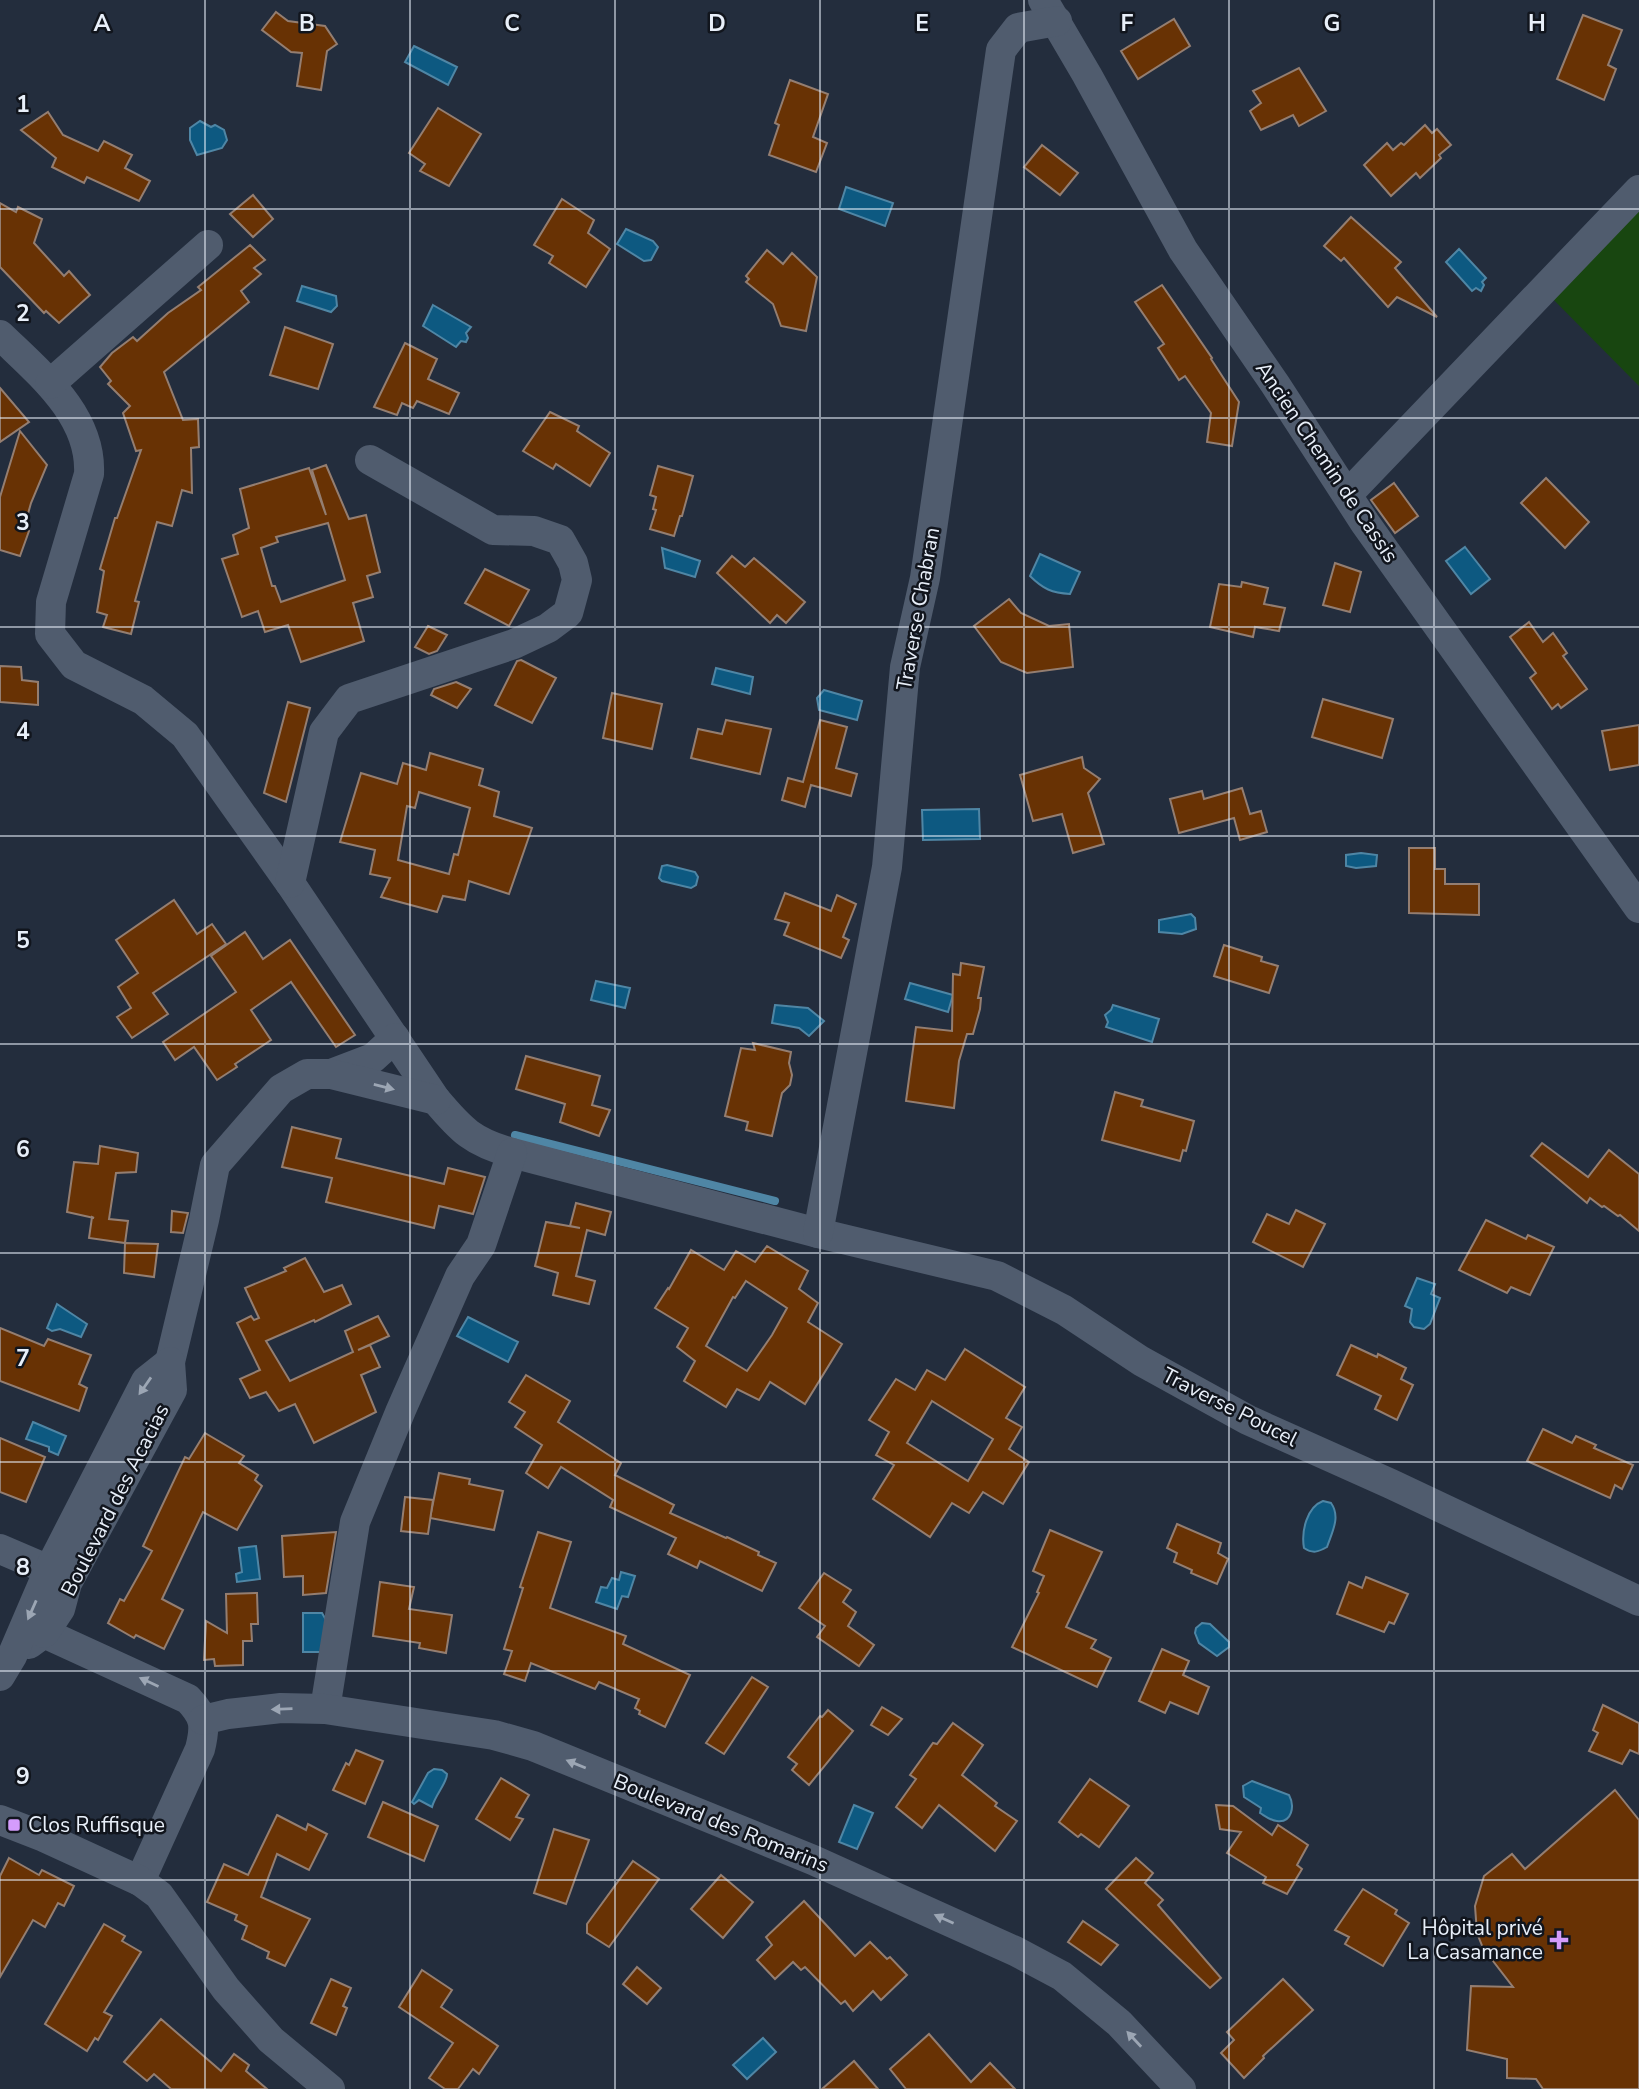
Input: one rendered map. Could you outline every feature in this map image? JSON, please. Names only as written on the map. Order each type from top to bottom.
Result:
[{"type":"street","name":"Ancien Chemin de Cassis","points":[[1049,11],[1183,250],[1365,523],[1639,908]]},
{"type":"street","name":"Traverse Chabran","points":[[818,1233],[887,867],[905,667],[925,578],[1001,50],[1018,28],[1049,11]]},
{"type":"street","points":[[1348,494],[1639,190]]},
{"type":"street","points":[[50,384],[208,245]]},
{"type":"street","name":"Traverse Poucel","points":[[0,335],[50,384],[79,424],[90,454],[89,474],[51,602],[50,634],[74,664],[143,701],[184,735],[290,883],[436,1100],[460,1129],[488,1147],[818,1233],[997,1276],[1064,1310],[1141,1361],[1248,1420],[1639,1601]]},
{"type":"street","points":[[290,883],[324,732],[349,699],[514,644],[548,628],[568,613],[577,580],[573,563],[560,540],[534,531],[493,530],[370,460]]},
{"type":"street","points":[[331,1074],[373,1058],[395,1038]]},
{"type":"street","name":"Boulevard des Acacias","points":[[6,1666],[172,1390],[170,1362],[215,1165],[281,1089],[307,1074],[331,1074]]},
{"type":"street","points":[[331,1074],[436,1100]]},
{"type":"street","points":[[325,1709],[355,1522],[460,1276],[481,1245],[512,1153]]},
{"type":"street","points":[[0,1549],[58,1576]]},
{"type":"street","name":"Boulevard des Acacias","points":[[6,1666],[44,1633],[60,1609],[58,1576]]},
{"type":"street","points":[[44,1633],[188,1699],[203,1720],[205,1730],[201,1749],[140,1881]]},
{"type":"street","name":"Boulevard des Romarins","points":[[203,1720],[228,1714],[281,1708],[325,1709],[494,1735],[533,1746],[838,1872],[1015,1951],[1062,1976],[1119,2023],[1181,2089]]},
{"type":"street","points":[[0,1820],[140,1881],[159,1895],[226,1989],[271,2040],[330,2089]]},
{"type":"green space","points":[[1639,189],[1639,386],[1541,287]]},
{"type":"water","points":[[414,46],[457,67],[448,85],[405,62]]},
{"type":"water","points":[[200,121],[224,130],[227,140],[222,148],[197,155],[190,140],[190,128]]},
{"type":"water","points":[[846,187],[893,203],[885,226],[839,209]]},
{"type":"water","points":[[626,229],[653,241],[658,247],[651,260],[644,261],[617,244]]},
{"type":"water","points":[[1459,249],[1486,278],[1482,282],[1484,285],[1481,291],[1476,288],[1472,291],[1446,262]]},
{"type":"water","points":[[302,286],[336,296],[337,306],[331,312],[297,301]]},
{"type":"water","points":[[433,305],[471,327],[466,333],[466,342],[461,341],[456,347],[423,326]]},
{"type":"water","points":[[1465,547],[1490,579],[1471,594],[1446,561]]},
{"type":"water","points":[[662,548],[700,561],[695,577],[665,568]]},
{"type":"water","points":[[1040,554],[1080,572],[1070,594],[1048,590],[1030,576]]},
{"type":"water","points":[[716,668],[753,677],[750,694],[712,684]]},
{"type":"water","points":[[824,690],[862,701],[857,720],[819,710],[817,698]]},
{"type":"water","points":[[979,809],[980,839],[923,840],[922,810]]},
{"type":"water","points":[[1346,855],[1377,855],[1376,866],[1346,866]]},
{"type":"water","points":[[662,866],[695,872],[698,877],[696,885],[691,888],[662,881],[659,878]]},
{"type":"water","points":[[1191,914],[1195,918],[1196,929],[1182,934],[1159,932],[1159,920]]},
{"type":"water","points":[[596,981],[630,988],[625,1008],[591,1000]]},
{"type":"water","points":[[910,983],[953,995],[948,1012],[905,999]]},
{"type":"water","points":[[775,1005],[808,1008],[824,1021],[809,1036],[799,1028],[772,1023]]},
{"type":"water","points":[[1113,1005],[1159,1019],[1152,1042],[1106,1027],[1108,1022],[1105,1015]]},
{"type":"water","points":[[1417,1278],[1435,1284],[1431,1294],[1440,1298],[1430,1324],[1424,1329],[1414,1327],[1410,1322],[1412,1309],[1405,1306]]},
{"type":"water","points":[[57,1304],[87,1324],[81,1337],[60,1329],[52,1331],[47,1328]]},
{"type":"water","points":[[468,1317],[518,1342],[508,1362],[457,1336]]},
{"type":"water","points":[[33,1422],[66,1436],[58,1455],[49,1451],[49,1447],[26,1439]]},
{"type":"water","points":[[1323,1501],[1331,1503],[1334,1508],[1335,1525],[1327,1547],[1313,1552],[1304,1548],[1304,1527],[1313,1508]]},
{"type":"water","points":[[256,1546],[260,1579],[237,1582],[236,1574],[242,1572],[239,1548]]},
{"type":"water","points":[[621,1572],[635,1576],[628,1597],[622,1596],[617,1609],[596,1602],[601,1587],[607,1588],[612,1578],[619,1580]]},
{"type":"water","points":[[303,1613],[322,1613],[326,1620],[321,1652],[303,1652]]},
{"type":"water","points":[[1202,1623],[1210,1624],[1229,1642],[1229,1647],[1217,1656],[1199,1643],[1195,1633]]},
{"type":"water","points":[[434,1769],[447,1774],[432,1807],[419,1800],[414,1804],[412,1802],[428,1773]]},
{"type":"water","points":[[1252,1781],[1289,1795],[1292,1809],[1289,1817],[1275,1821],[1260,1813],[1261,1808],[1244,1797],[1243,1786]]},
{"type":"water","points":[[854,1805],[873,1813],[857,1849],[839,1842]]},
{"type":"water","points":[[763,2038],[776,2052],[747,2079],[733,2065]]},
{"type":"building","points":[[276,12],[288,21],[325,26],[337,44],[327,51],[321,90],[297,86],[302,53],[291,52],[262,30]]},
{"type":"building","points":[[1583,15],[1622,30],[1608,65],[1616,69],[1604,100],[1557,79]]},
{"type":"building","points":[[1174,19],[1190,46],[1138,79],[1121,51]]},
{"type":"building","points":[[1299,68],[1326,111],[1299,126],[1293,115],[1261,130],[1250,111],[1261,103],[1253,91]]},
{"type":"building","points":[[790,80],[828,94],[813,137],[827,143],[816,172],[769,155],[779,125],[775,123]]},
{"type":"building","points":[[438,108],[481,134],[449,186],[420,171],[425,164],[409,153]]},
{"type":"building","points":[[48,112],[63,135],[98,151],[104,141],[132,155],[125,168],[150,181],[139,201],[87,177],[84,183],[52,167],[56,158],[21,130]]},
{"type":"building","points":[[1425,125],[1432,133],[1437,129],[1451,145],[1420,178],[1416,173],[1391,196],[1364,165],[1387,143],[1393,150],[1401,143],[1404,145]]},
{"type":"building","points":[[1042,145],[1078,173],[1060,195],[1024,167]]},
{"type":"building","points":[[253,195],[273,219],[253,237],[230,214]]},
{"type":"building","points":[[562,199],[594,220],[588,233],[610,249],[586,287],[549,263],[553,256],[534,245]]},
{"type":"building","points":[[0,203],[16,212],[18,207],[42,219],[34,243],[64,276],[69,271],[90,295],[59,323],[46,311],[44,313],[0,267]]},
{"type":"building","points":[[1351,217],[1401,262],[1395,268],[1437,317],[1397,297],[1388,307],[1344,258],[1341,261],[1324,246]]},
{"type":"building","points":[[250,245],[265,260],[254,268],[261,274],[241,291],[249,302],[164,372],[183,420],[198,419],[199,447],[191,448],[192,493],[182,490],[172,526],[157,522],[135,601],[139,602],[131,634],[103,627],[107,615],[97,612],[104,571],[100,569],[115,518],[141,450],[136,451],[123,413],[130,406],[108,384],[111,381],[100,367],[112,353],[133,337],[137,341],[168,313],[201,290],[198,287]]},
{"type":"building","points":[[767,250],[783,264],[792,253],[817,277],[806,331],[781,326],[773,304],[746,282],[749,279],[746,276]]},
{"type":"building","points":[[1162,285],[1239,402],[1232,446],[1207,442],[1211,413],[1185,376],[1179,380],[1158,348],[1164,344],[1135,302]]},
{"type":"building","points":[[285,327],[333,344],[318,389],[270,375]]},
{"type":"building","points":[[405,343],[437,359],[428,379],[459,393],[449,414],[417,401],[413,408],[402,403],[397,415],[374,407]]},
{"type":"building","points":[[0,388],[29,422],[0,442]]},
{"type":"building","points":[[550,412],[579,426],[577,431],[610,453],[590,486],[556,464],[553,469],[523,451]]},
{"type":"building","points":[[20,431],[47,465],[31,503],[24,528],[29,531],[20,556],[0,550],[0,497]]},
{"type":"building","points":[[326,465],[349,519],[366,515],[380,572],[367,576],[373,597],[353,603],[364,641],[301,662],[288,625],[265,632],[258,611],[242,617],[222,559],[238,554],[233,535],[249,528],[240,489],[309,468],[326,515],[312,470]],"holes":[[[328,523],[345,580],[281,602],[275,586],[272,586],[261,548],[278,542],[276,537]]]},
{"type":"building","points":[[658,466],[693,476],[674,536],[650,529],[656,510],[653,509],[656,497],[650,495]]},
{"type":"building","points":[[1546,478],[1589,522],[1565,548],[1521,503]]},
{"type":"building","points":[[1394,483],[1418,516],[1395,533],[1371,500]]},
{"type":"building","points":[[732,556],[745,567],[754,558],[805,602],[786,623],[777,615],[770,623],[717,573]]},
{"type":"building","points":[[1335,563],[1361,572],[1350,612],[1323,605]]},
{"type":"building","points":[[485,569],[529,590],[509,626],[465,603]]},
{"type":"building","points":[[1242,582],[1268,588],[1264,604],[1285,608],[1279,631],[1255,627],[1253,637],[1210,627],[1219,584],[1241,587]]},
{"type":"building","points":[[1009,599],[1021,613],[1049,626],[1069,624],[1073,667],[1027,673],[1001,662],[974,626]]},
{"type":"building","points":[[1529,622],[1543,642],[1553,633],[1567,653],[1563,656],[1587,689],[1561,708],[1558,704],[1552,709],[1530,678],[1536,673],[1510,637]]},
{"type":"building","points":[[428,626],[447,635],[437,651],[429,654],[415,647]]},
{"type":"building","points":[[521,660],[556,678],[532,723],[495,705],[517,661]]},
{"type":"building","points":[[0,666],[21,667],[22,680],[38,682],[38,705],[0,702]]},
{"type":"building","points":[[456,682],[471,689],[457,708],[431,695],[434,689]]},
{"type":"building","points":[[612,693],[662,704],[652,749],[603,738]]},
{"type":"building","points":[[1323,699],[1393,719],[1382,758],[1312,737]]},
{"type":"building","points":[[288,702],[310,708],[286,802],[264,793]]},
{"type":"building","points":[[726,720],[771,729],[760,774],[691,758],[698,729],[722,734]]},
{"type":"building","points":[[820,720],[847,727],[836,768],[857,774],[851,796],[811,785],[805,807],[782,800],[788,778],[803,782]]},
{"type":"building","points":[[1639,725],[1639,765],[1610,770],[1602,731]]},
{"type":"building","points":[[430,753],[483,769],[479,785],[499,792],[494,816],[532,828],[509,894],[469,881],[465,900],[443,896],[437,912],[381,897],[390,878],[370,874],[375,850],[340,842],[361,773],[397,784],[403,763],[426,770]],"holes":[[[419,792],[470,808],[458,855],[454,854],[449,874],[398,860],[407,806],[415,808]]]},
{"type":"building","points":[[1082,757],[1084,768],[1100,779],[1088,793],[1104,844],[1073,853],[1062,814],[1033,821],[1020,775]]},
{"type":"building","points":[[1242,788],[1250,814],[1261,811],[1267,832],[1240,840],[1234,818],[1179,833],[1170,799],[1202,791],[1204,799]]},
{"type":"building","points":[[1409,848],[1435,848],[1435,869],[1445,869],[1445,884],[1479,884],[1479,915],[1409,913]]},
{"type":"building","points":[[785,893],[831,911],[837,895],[856,904],[843,937],[849,940],[841,958],[784,935],[789,923],[775,919]]},
{"type":"building","points":[[174,900],[197,934],[212,924],[226,944],[153,993],[168,1014],[132,1038],[117,1017],[131,1008],[118,987],[138,973],[116,940]]},
{"type":"building","points":[[245,932],[263,959],[290,940],[355,1035],[336,1047],[291,982],[251,1010],[271,1040],[235,1064],[237,1067],[217,1080],[194,1047],[175,1060],[163,1042],[236,992],[211,956]]},
{"type":"building","points":[[1224,945],[1262,957],[1261,961],[1278,966],[1269,993],[1214,976]]},
{"type":"building","points":[[961,963],[984,967],[978,998],[981,998],[980,1009],[973,1034],[967,1034],[959,1061],[954,1108],[906,1101],[916,1027],[952,1031],[953,974],[960,975]]},
{"type":"building","points":[[753,1043],[791,1052],[790,1085],[782,1093],[772,1136],[746,1130],[748,1122],[725,1116],[741,1048],[755,1050]]},
{"type":"building","points":[[526,1056],[600,1076],[592,1105],[610,1110],[599,1136],[560,1122],[565,1104],[516,1089]]},
{"type":"building","points":[[1115,1092],[1143,1100],[1141,1106],[1194,1121],[1186,1151],[1183,1150],[1180,1161],[1102,1140]]},
{"type":"building","points":[[292,1127],[341,1139],[336,1158],[444,1184],[448,1168],[485,1177],[473,1214],[439,1206],[434,1228],[326,1202],[332,1178],[282,1167]]},
{"type":"building","points":[[1542,1143],[1588,1177],[1609,1150],[1639,1174],[1639,1231],[1620,1215],[1590,1198],[1587,1203],[1531,1156]]},
{"type":"building","points":[[100,1146],[138,1153],[136,1172],[116,1173],[109,1219],[128,1221],[125,1243],[89,1238],[92,1218],[67,1212],[74,1162],[98,1164]]},
{"type":"building","points":[[576,1203],[611,1212],[605,1235],[587,1230],[576,1276],[595,1281],[589,1304],[553,1295],[558,1273],[535,1266],[546,1222],[580,1228],[570,1226]]},
{"type":"building","points":[[1296,1210],[1325,1224],[1303,1267],[1253,1242],[1267,1214],[1289,1224]]},
{"type":"building","points":[[172,1211],[188,1213],[183,1233],[171,1232]]},
{"type":"building","points":[[1486,1220],[1526,1239],[1528,1235],[1554,1247],[1530,1295],[1511,1287],[1507,1293],[1459,1270]]},
{"type":"building","points":[[125,1243],[158,1244],[154,1277],[124,1273]]},
{"type":"building","points":[[767,1246],[808,1271],[799,1289],[818,1303],[808,1322],[842,1344],[805,1404],[770,1382],[759,1400],[737,1389],[726,1407],[684,1381],[695,1361],[677,1347],[688,1328],[655,1308],[691,1250],[724,1270],[736,1251],[755,1262]],"holes":[[[746,1281],[787,1308],[747,1371],[706,1346],[733,1297],[735,1298]]]},
{"type":"building","points":[[305,1258],[324,1292],[342,1285],[351,1304],[315,1322],[314,1320],[266,1341],[290,1381],[353,1352],[345,1331],[378,1316],[389,1336],[358,1350],[370,1345],[380,1367],[361,1375],[376,1412],[314,1443],[295,1404],[279,1411],[266,1392],[250,1398],[240,1379],[260,1370],[237,1323],[251,1316],[254,1320],[259,1318],[245,1288],[286,1271],[284,1268]]},
{"type":"building","points":[[0,1328],[44,1346],[48,1339],[91,1355],[79,1384],[87,1388],[79,1411],[0,1381]]},
{"type":"building","points":[[1351,1345],[1377,1357],[1378,1354],[1406,1368],[1401,1379],[1413,1385],[1397,1420],[1375,1409],[1381,1396],[1337,1375]]},
{"type":"building","points":[[965,1349],[1025,1387],[1006,1418],[1022,1427],[1009,1449],[1029,1462],[1003,1504],[983,1492],[969,1513],[952,1503],[930,1537],[873,1499],[894,1465],[876,1455],[889,1432],[869,1420],[896,1379],[915,1390],[927,1370],[945,1380]],"holes":[[[932,1401],[993,1439],[968,1481],[907,1443]]]},
{"type":"building","points":[[526,1375],[570,1401],[558,1422],[621,1463],[615,1475],[674,1505],[670,1513],[759,1552],[758,1555],[776,1563],[762,1591],[700,1561],[697,1568],[668,1554],[676,1538],[610,1507],[613,1500],[561,1467],[548,1488],[526,1473],[542,1445],[515,1427],[525,1412],[509,1402]]},
{"type":"building","points":[[1543,1429],[1572,1443],[1576,1436],[1596,1445],[1594,1448],[1633,1465],[1622,1489],[1615,1485],[1610,1498],[1527,1461]]},
{"type":"building","points":[[205,1433],[244,1456],[239,1463],[258,1475],[255,1480],[262,1486],[237,1530],[203,1512],[162,1599],[183,1610],[164,1649],[136,1635],[134,1638],[108,1623],[120,1599],[124,1601],[152,1551],[143,1546],[185,1457],[189,1459]]},
{"type":"building","points":[[0,1438],[45,1457],[26,1502],[0,1492]]},
{"type":"building","points":[[439,1473],[470,1479],[469,1484],[503,1491],[494,1530],[430,1518]]},
{"type":"building","points":[[405,1497],[433,1500],[428,1534],[401,1531]]},
{"type":"building","points":[[1177,1524],[1221,1543],[1218,1553],[1228,1559],[1217,1584],[1174,1562],[1177,1553],[1167,1548]]},
{"type":"building","points":[[1050,1530],[1102,1552],[1066,1627],[1096,1640],[1091,1648],[1111,1658],[1097,1687],[1012,1647],[1039,1593],[1037,1592],[1044,1576],[1033,1571]]},
{"type":"building","points":[[336,1532],[326,1593],[303,1595],[303,1576],[284,1577],[282,1536]]},
{"type":"building","points":[[538,1532],[571,1542],[550,1608],[626,1636],[623,1644],[690,1675],[665,1727],[639,1714],[640,1711],[635,1708],[639,1699],[599,1682],[595,1689],[531,1663],[525,1681],[504,1674],[512,1651],[504,1649]]},
{"type":"building","points":[[824,1573],[851,1590],[843,1602],[856,1612],[848,1626],[874,1645],[859,1666],[817,1637],[825,1626],[799,1608]]},
{"type":"building","points":[[1366,1577],[1408,1594],[1394,1624],[1389,1622],[1384,1632],[1337,1614],[1349,1582],[1362,1588]]},
{"type":"building","points":[[380,1582],[414,1587],[409,1609],[452,1615],[446,1653],[419,1648],[420,1643],[373,1636]]},
{"type":"building","points":[[257,1593],[258,1624],[251,1624],[252,1641],[243,1641],[243,1665],[215,1666],[214,1659],[204,1660],[206,1621],[227,1633],[226,1594]]},
{"type":"building","points":[[1162,1649],[1189,1661],[1183,1675],[1209,1687],[1198,1714],[1170,1702],[1165,1713],[1139,1701]]},
{"type":"building","points":[[752,1677],[768,1687],[724,1754],[706,1743]]},
{"type":"building","points":[[1603,1705],[1639,1723],[1639,1754],[1630,1750],[1622,1764],[1589,1751],[1598,1733],[1593,1730]]},
{"type":"building","points":[[882,1707],[902,1719],[888,1735],[871,1725]]},
{"type":"building","points":[[828,1710],[853,1731],[809,1785],[792,1770],[797,1764],[788,1757],[820,1716]]},
{"type":"building","points":[[953,1723],[983,1745],[962,1775],[997,1803],[995,1806],[1017,1821],[995,1851],[939,1805],[922,1828],[896,1807],[916,1779],[910,1775],[933,1743],[937,1744]]},
{"type":"building","points":[[356,1750],[383,1761],[365,1804],[333,1790],[346,1763],[349,1765]]},
{"type":"building","points":[[501,1778],[529,1795],[516,1817],[523,1819],[510,1840],[476,1819]]},
{"type":"building","points":[[1090,1779],[1129,1806],[1099,1847],[1081,1834],[1078,1837],[1059,1822]]},
{"type":"building","name":"Hôpital privé La Casamance","points":[[1615,1790],[1639,1820],[1639,2089],[1543,2089],[1536,2079],[1507,2078],[1507,2059],[1467,2050],[1471,1986],[1513,1987],[1483,1948],[1477,1933],[1475,1906],[1484,1876],[1512,1854],[1525,1869]]},
{"type":"building","points":[[383,1802],[438,1826],[424,1861],[368,1837]]},
{"type":"building","points":[[1216,1805],[1233,1806],[1272,1835],[1278,1825],[1308,1845],[1297,1865],[1302,1869],[1287,1894],[1263,1883],[1266,1877],[1227,1853],[1241,1832],[1220,1829]]},
{"type":"building","points":[[277,1815],[306,1830],[308,1824],[327,1834],[309,1870],[277,1854],[261,1897],[310,1919],[285,1966],[267,1958],[269,1952],[242,1939],[247,1926],[235,1920],[237,1915],[207,1902],[224,1864],[248,1875]]},
{"type":"building","points":[[554,1829],[589,1840],[566,1904],[534,1893]]},
{"type":"building","points":[[9,1858],[39,1875],[42,1870],[74,1886],[64,1906],[58,1903],[45,1927],[33,1920],[0,1977],[0,1876]]},
{"type":"building","points":[[1136,1858],[1153,1873],[1145,1883],[1163,1900],[1158,1905],[1221,1978],[1210,1988],[1106,1889]]},
{"type":"building","points":[[633,1861],[659,1879],[609,1947],[587,1933],[587,1924]]},
{"type":"building","points":[[721,1875],[753,1902],[723,1938],[691,1909]]},
{"type":"building","points":[[1363,1889],[1397,1910],[1395,1914],[1409,1923],[1383,1966],[1345,1944],[1349,1937],[1335,1930]]},
{"type":"building","points":[[804,1901],[855,1956],[870,1942],[887,1959],[890,1957],[907,1975],[881,2000],[873,1991],[853,2011],[845,2001],[841,2004],[805,1967],[801,1970],[793,1962],[775,1979],[757,1960],[772,1945],[766,1937]]},
{"type":"building","points":[[1083,1921],[1118,1945],[1101,1965],[1068,1942]]},
{"type":"building","points":[[104,1924],[125,1936],[122,1941],[141,1952],[104,2012],[112,2016],[98,2040],[95,2038],[87,2051],[45,2024]]},
{"type":"building","points":[[637,1967],[661,1988],[647,2004],[623,1984]]},
{"type":"building","points":[[422,1970],[452,1990],[441,2007],[498,2046],[479,2074],[473,2069],[458,2089],[445,2089],[429,2078],[453,2043],[399,2007]]},
{"type":"building","points":[[331,1979],[351,1988],[343,2006],[347,2008],[336,2035],[311,2023]]},
{"type":"building","points":[[1283,1979],[1313,2010],[1263,2056],[1244,2078],[1221,2053],[1234,2040],[1227,2032]]},
{"type":"building","points":[[161,2019],[221,2071],[234,2054],[249,2065],[246,2071],[267,2089],[171,2089],[154,2074],[147,2081],[124,2062]]},
{"type":"building","points":[[929,2034],[971,2082],[990,2063],[1015,2089],[906,2089],[890,2069]]},
{"type":"building","points":[[854,2061],[878,2089],[822,2089]]},
{"type":"waterway","points":[[515,1135],[775,1201]]},
{"type":"place","name":"Clos Ruffisque","points":[[14,1825]]},
{"type":"place","name":"Hôpital privé La Casamance","points":[[1559,1940]]}]
